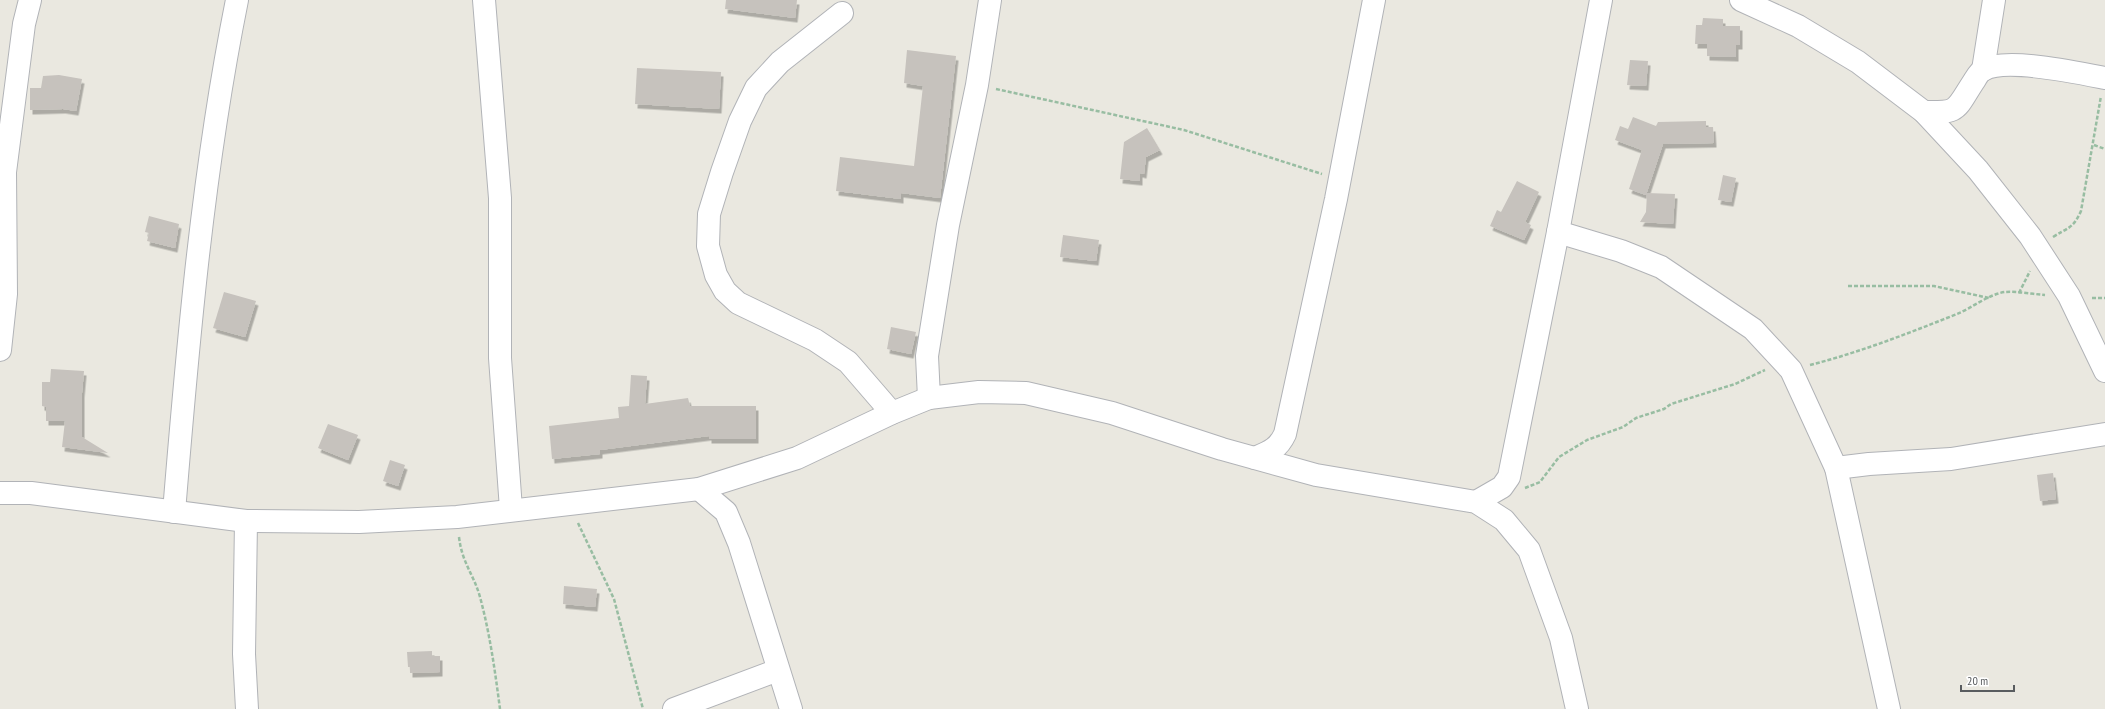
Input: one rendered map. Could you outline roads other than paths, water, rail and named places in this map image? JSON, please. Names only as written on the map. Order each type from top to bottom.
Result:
[{"type":"street","points":[[0,350],[6,294],[5,172],[24,24],[30,0]]},
{"type":"street","points":[[174,512],[199,240],[223,68],[237,0]]},
{"type":"street","points":[[484,0],[500,198],[500,358],[511,509]]},
{"type":"street","points":[[929,398],[927,356],[948,225],[978,85],[990,0]]},
{"type":"street","points":[[1255,458],[1274,450],[1280,444],[1284,434],[1340,179],[1374,0]]},
{"type":"street","points":[[1476,502],[1502,488],[1509,477],[1558,232],[1601,0]]},
{"type":"street","points":[[1741,0],[1798,26],[1858,62],[1924,112],[1978,170],[2030,236],[2069,296],[2105,371]]},
{"type":"street","points":[[1924,112],[1948,113],[1955,110],[1983,70],[1994,0]]},
{"type":"street","points":[[842,13],[780,62],[756,88],[740,121],[709,214],[708,246],[716,275],[725,291],[738,304],[815,340],[848,362],[892,412]]},
{"type":"street","points":[[1983,70],[2016,64],[2071,71],[2104,78]]},
{"type":"street","points":[[1558,232],[1621,251],[1661,267],[1753,329],[1791,370],[1836,468],[1889,709]]},
{"type":"street","points":[[0,493],[31,494],[246,521],[359,522],[457,517],[511,509],[699,489],[738,478],[797,458],[892,412],[929,398],[979,392],[1026,393],[1112,413],[1255,458],[1316,475],[1476,502],[1504,520],[1529,550],[1561,638],[1577,709]]},
{"type":"street","points":[[1836,468],[1869,464],[1951,459],[2105,434]]},
{"type":"street","points":[[726,512],[738,478]]},
{"type":"street","points":[[699,489],[726,512],[739,543],[791,709]]},
{"type":"street","points":[[246,521],[244,654],[247,709]]},
{"type":"street","points":[[674,709],[778,670]]}]
